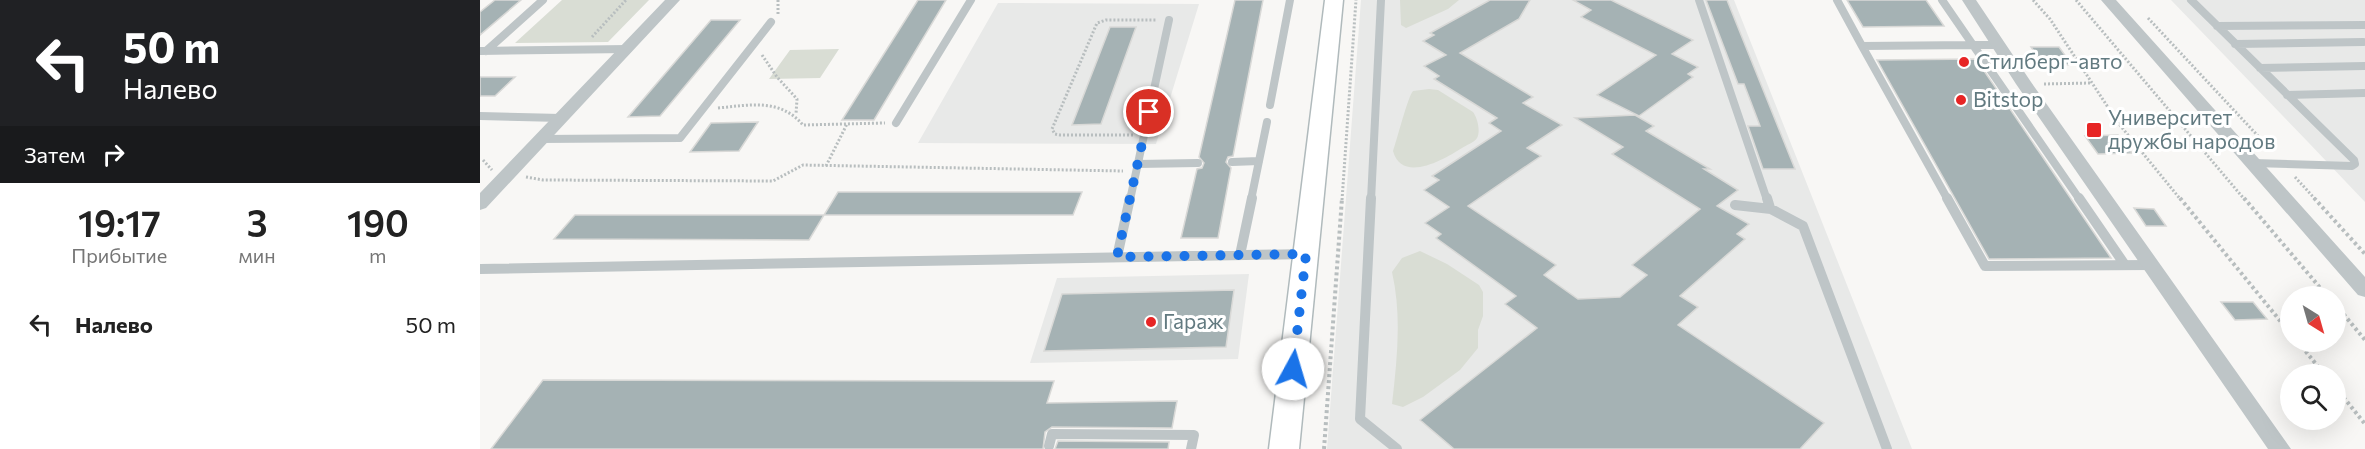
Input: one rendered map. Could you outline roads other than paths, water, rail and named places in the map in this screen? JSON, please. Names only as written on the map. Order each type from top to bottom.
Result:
[{"type":"street","points":[[480,204],[673,0]]},
{"type":"street","points":[[1284,449],[1334,0]]},
{"type":"street","points":[[1969,0],[2024,84],[2280,449]]},
{"type":"street","points":[[2108,0],[2365,290]]},
{"type":"lane","points":[[483,51],[543,0]]},
{"type":"lane","points":[[896,123],[971,0]]},
{"type":"lane","points":[[1270,105],[1290,0]]},
{"type":"lane","points":[[1381,0],[1360,419],[1397,449]]},
{"type":"lane","points":[[1699,0],[1770,208]]},
{"type":"lane","points":[[1837,0],[1985,266],[2151,265]]},
{"type":"lane","points":[[1942,0],[2125,265]]},
{"type":"lane","points":[[2191,0],[2354,160],[2355,164],[2352,166],[2253,163]]},
{"type":"lane","points":[[1117,257],[1169,20]]},
{"type":"lane","points":[[541,140],[680,138],[771,22]]},
{"type":"lane","points":[[2217,26],[2365,25]]},
{"type":"lane","points":[[2235,44],[2363,42]]},
{"type":"lane","points":[[1862,46],[1998,45]]},
{"type":"lane","points":[[483,51],[627,49]]},
{"type":"lane","points":[[2260,68],[2365,66]]},
{"type":"lane","points":[[2287,95],[2365,93]]},
{"type":"lane","points":[[480,116],[561,118]]},
{"type":"lane","points":[[1240,255],[1267,122]]},
{"type":"lane","points":[[1232,162],[1259,161]]},
{"type":"lane","points":[[1137,168],[1198,163]]},
{"type":"lane","points":[[1735,205],[1751,204],[1770,208],[1790,216],[1803,226],[1887,449]]},
{"type":"lane","points":[[480,269],[1306,254]]},
{"type":"lane","points":[[1049,446],[1052,434],[1194,435],[1191,449]]},
{"type":"place","name":"Стилберг-авто","points":[[1964,62]]},
{"type":"place","name":"Bitstop","points":[[1961,100]]},
{"type":"place","name":"Университет дружбы народов","points":[[2094,130]]},
{"type":"place","name":"Гараж","points":[[1151,322]]}]
